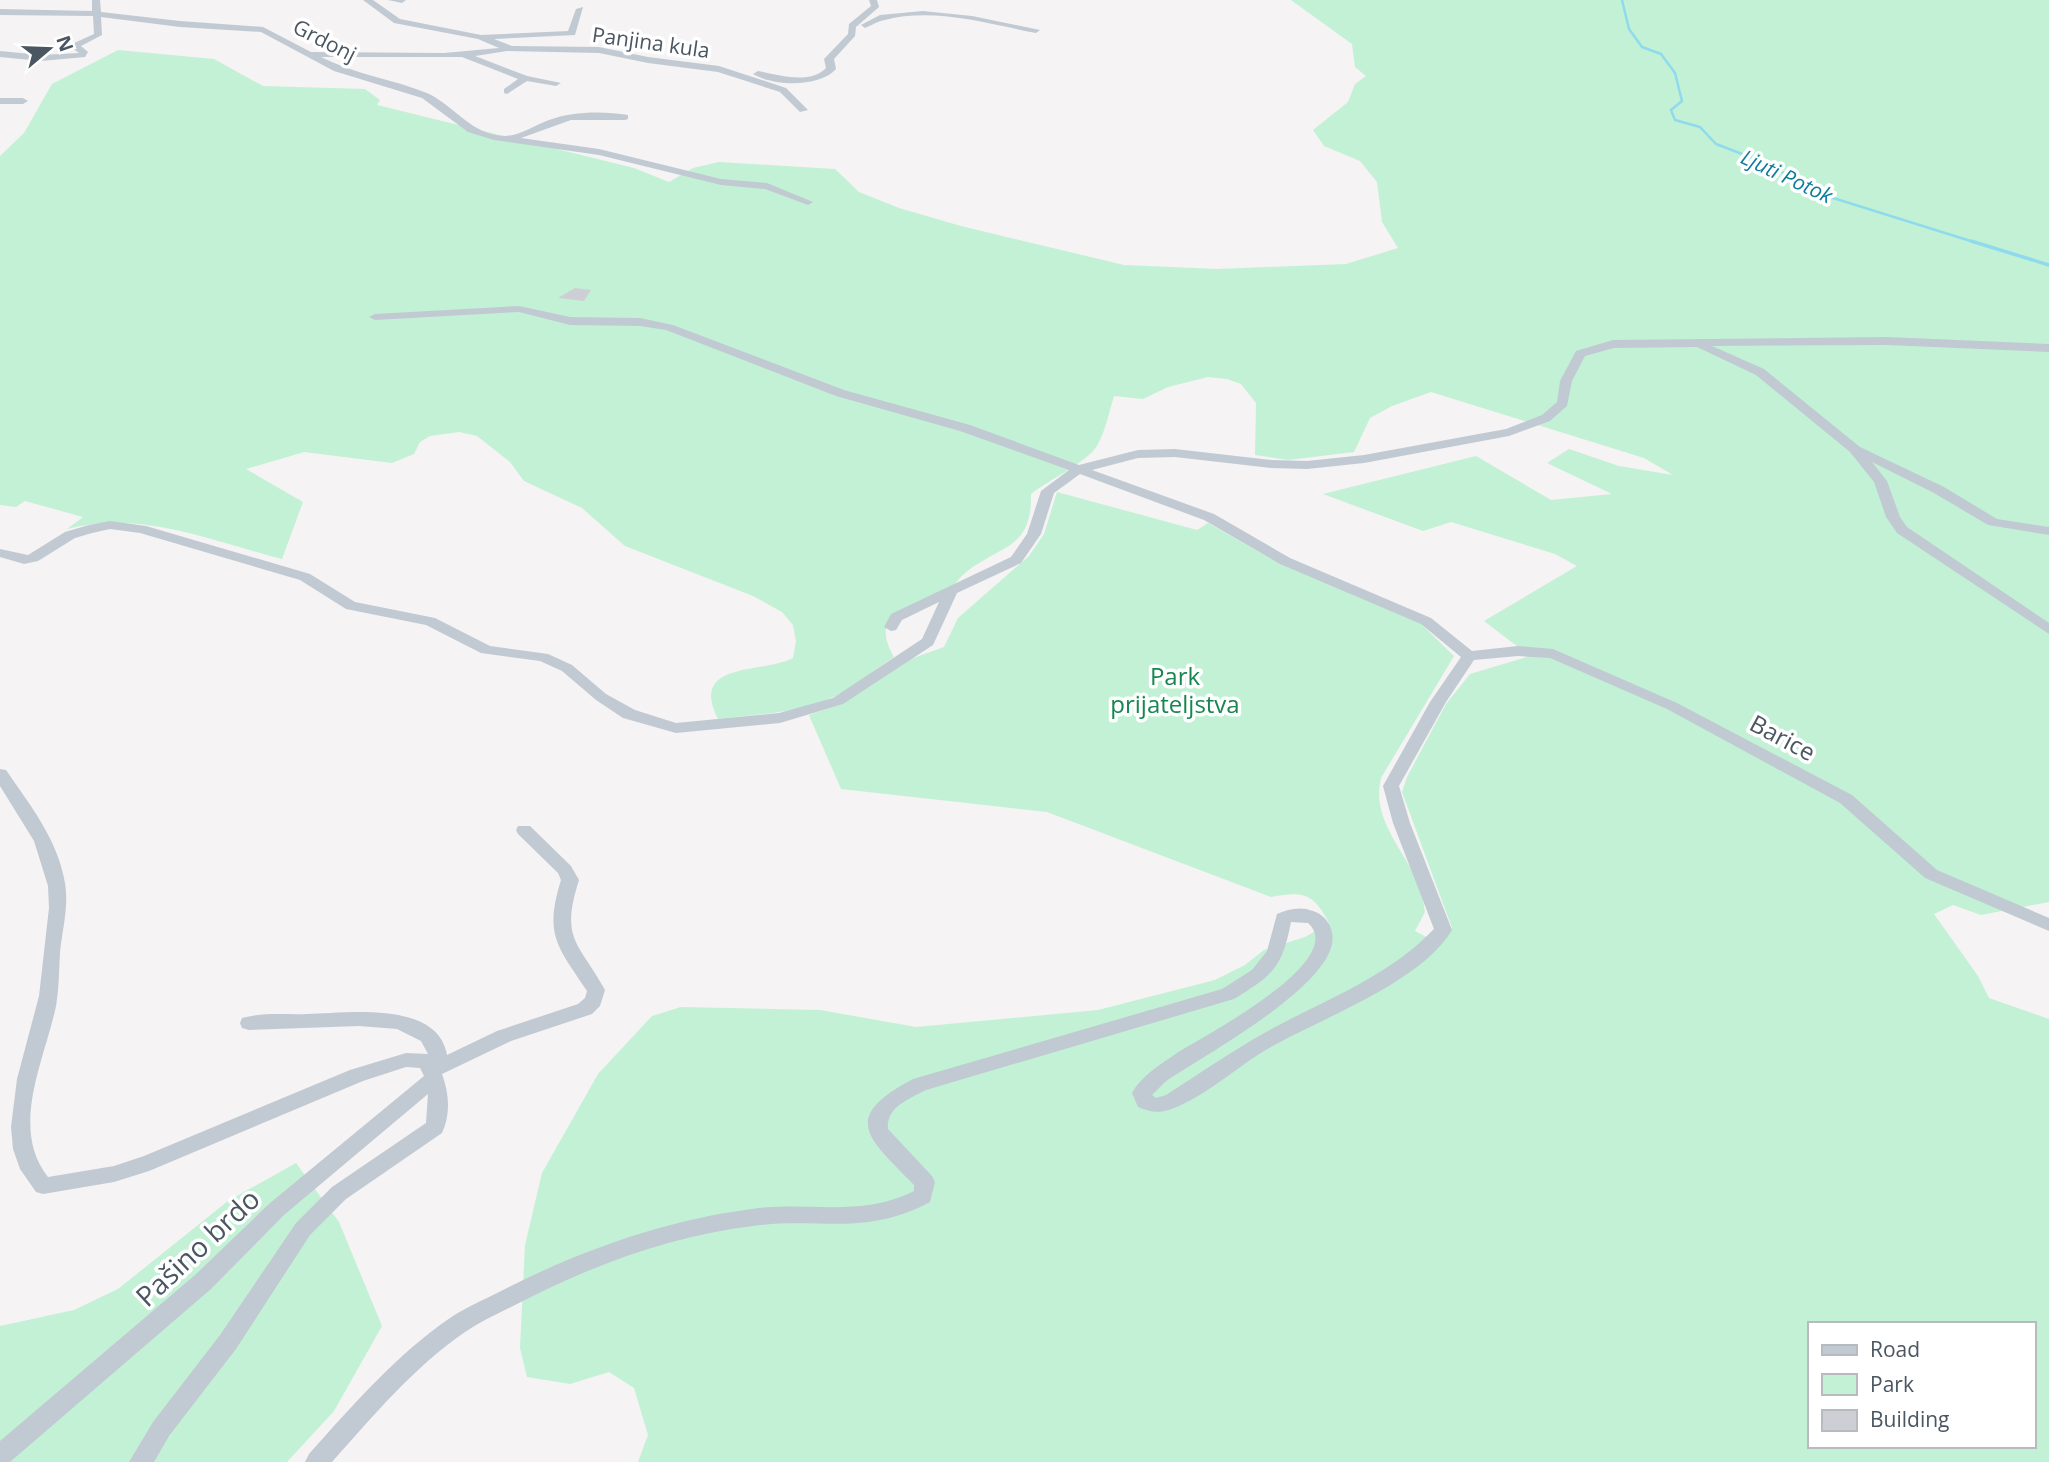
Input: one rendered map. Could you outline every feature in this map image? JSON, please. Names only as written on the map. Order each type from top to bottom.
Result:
[{"type":"street","points":[[0,54],[41,58],[82,55],[84,52],[75,46],[97,38],[96,0]]},
{"type":"street","name":"Panjina kula","points":[[367,0],[397,21],[480,37],[511,49],[599,50],[648,60],[719,69],[783,90],[803,110]]},
{"type":"street","points":[[393,0],[402,0]]},
{"type":"street","points":[[852,34],[852,26],[875,7],[873,0]]},
{"type":"street","points":[[480,37],[572,33],[580,9]]},
{"type":"street","points":[[719,69],[814,79],[830,73],[829,59],[852,34],[860,31],[873,18],[923,10],[1036,30]]},
{"type":"street","name":"Grdonj","points":[[0,12],[98,14],[263,30],[337,69],[425,96],[471,131],[494,137]]},
{"type":"street","points":[[306,54],[463,54],[511,49]]},
{"type":"street","points":[[463,54],[525,78],[556,83]]},
{"type":"street","points":[[508,92],[525,78]]},
{"type":"street","points":[[0,101],[23,101]]},
{"type":"street","points":[[494,137],[531,134],[545,125],[569,117],[625,117]]},
{"type":"street","points":[[494,137],[599,152],[721,182],[766,186],[808,202]]},
{"type":"street","points":[[317,1462],[396,1374],[454,1327],[524,1289],[600,1257],[690,1228],[755,1216],[873,1216],[908,1206],[923,1196],[925,1182],[883,1140],[876,1127],[877,1115],[883,1105],[920,1084],[1228,994],[1258,975],[1276,953],[1283,918],[1294,912],[1308,915],[1320,926],[1324,936],[1319,954],[1305,974],[1276,1000],[1158,1075],[1142,1093],[1145,1102],[1155,1106],[1173,1100],[1286,1030],[1336,1007],[1394,973],[1428,948],[1443,930],[1424,875],[1399,822],[1391,786],[1438,702],[1469,656],[1426,621],[1285,561],[1209,517],[965,428],[840,393],[655,324],[570,321],[519,309],[375,317]]},
{"type":"street","points":[[891,627],[896,617],[1016,560],[1034,534],[1048,491],[1079,469],[1139,454],[1175,453],[1230,462],[1307,465],[1400,453],[1509,432],[1546,418],[1563,403],[1566,380],[1580,354],[1613,344],[1901,341],[2049,348]]},
{"type":"street","points":[[1694,344],[1760,372],[1855,449],[1880,481],[1896,525],[2049,630]]},
{"type":"street","points":[[1855,449],[1939,490],[1993,522],[2049,531]]},
{"type":"street","points":[[0,553],[24,560],[33,558],[70,535],[110,525],[141,529],[305,578],[351,606],[430,621],[486,650],[543,657],[567,668],[601,697],[629,714],[676,728],[780,718],[838,701],[928,642],[950,593]]},
{"type":"street","name":"Barice","points":[[1469,656],[1518,651],[1553,654],[1672,706],[1846,799],[1931,874],[2049,925]]},
{"type":"street","points":[[0,774],[36,828],[53,866],[57,888],[46,1012],[26,1067],[18,1104],[18,1145],[22,1163],[32,1178],[43,1186],[114,1174],[149,1163],[348,1078],[389,1064],[406,1060],[426,1061],[435,1072]]},
{"type":"street","name":"Pašino brdo","points":[[0,1456],[172,1310],[277,1209],[435,1072],[504,1036],[585,1009],[593,1001],[596,990],[561,936],[559,911],[570,880],[565,870],[524,830]]},
{"type":"street","points":[[141,1462],[161,1429],[228,1342],[303,1229],[339,1194],[435,1127],[438,1095],[435,1072],[438,1052],[429,1036],[410,1025],[377,1018],[249,1023]]},
{"type":"green space","name":"Park prijateljstva","points":[[1291,0],[2049,0],[2049,902],[1981,915],[1953,905],[1934,914],[1978,976],[1989,998],[2049,1019],[2049,1462],[638,1462],[648,1435],[634,1388],[609,1372],[570,1384],[527,1377],[520,1348],[525,1245],[542,1173],[598,1074],[652,1016],[681,1007],[820,1010],[916,1027],[1098,1010],[1215,980],[1245,965],[1264,950],[1305,937],[1329,923],[1318,905],[1306,897],[1292,894],[1271,897],[1047,812],[841,789],[809,715],[841,704],[905,661],[944,647],[958,618],[1029,556],[1044,534],[1057,492],[1197,530],[1208,523],[1279,563],[1420,623],[1454,656],[1381,778],[1379,793],[1385,821],[1421,891],[1425,912],[1415,931],[1440,944],[1452,928],[1402,792],[1407,777],[1446,704],[1470,674],[1530,656],[1484,621],[1577,566],[1555,554],[1451,522],[1423,531],[1323,494],[1476,456],[1551,500],[1612,494],[1547,463],[1569,449],[1619,466],[1673,475],[1644,458],[1431,392],[1392,406],[1370,418],[1354,452],[1288,460],[1255,455],[1256,403],[1241,384],[1208,377],[1168,387],[1143,399],[1114,396],[1103,432],[1094,450],[1031,494],[1026,526],[1012,544],[965,573],[949,589],[900,611],[891,618],[886,627],[887,640],[894,657],[845,691],[815,704],[718,719],[711,700],[713,687],[721,678],[733,672],[793,658],[796,641],[793,625],[782,612],[753,596],[625,546],[582,508],[524,481],[510,462],[477,436],[459,432],[430,436],[420,442],[414,454],[392,463],[304,452],[246,469],[303,502],[282,559],[202,536],[148,525],[94,524],[67,529],[83,517],[25,501],[16,507],[0,505],[0,156],[24,133],[52,84],[118,50],[214,59],[263,86],[365,89],[380,100],[377,105],[634,168],[669,182],[693,168],[719,162],[835,169],[859,192],[899,208],[961,226],[1124,265],[1217,269],[1346,264],[1398,248],[1382,222],[1377,182],[1360,161],[1324,146],[1313,130],[1348,102],[1355,84],[1366,76],[1355,67],[1352,44]]},
{"type":"green space","points":[[296,1163],[339,1222],[382,1326],[334,1411],[287,1462],[0,1462],[0,1326],[74,1310],[118,1289],[228,1201]]},
{"type":"building","points":[[575,288],[591,290],[584,301],[558,298]]},
{"type":"waterway","name":"Ljuti Potok","points":[[1622,0],[1629,29],[1642,47],[1661,54],[1675,73],[1682,101],[1671,110],[1675,120],[1700,127],[1716,144],[1758,160],[1830,197],[1977,243]]},
{"type":"waterway","name":"Ljuti Potok","points":[[1971,241],[2049,265]]}]
